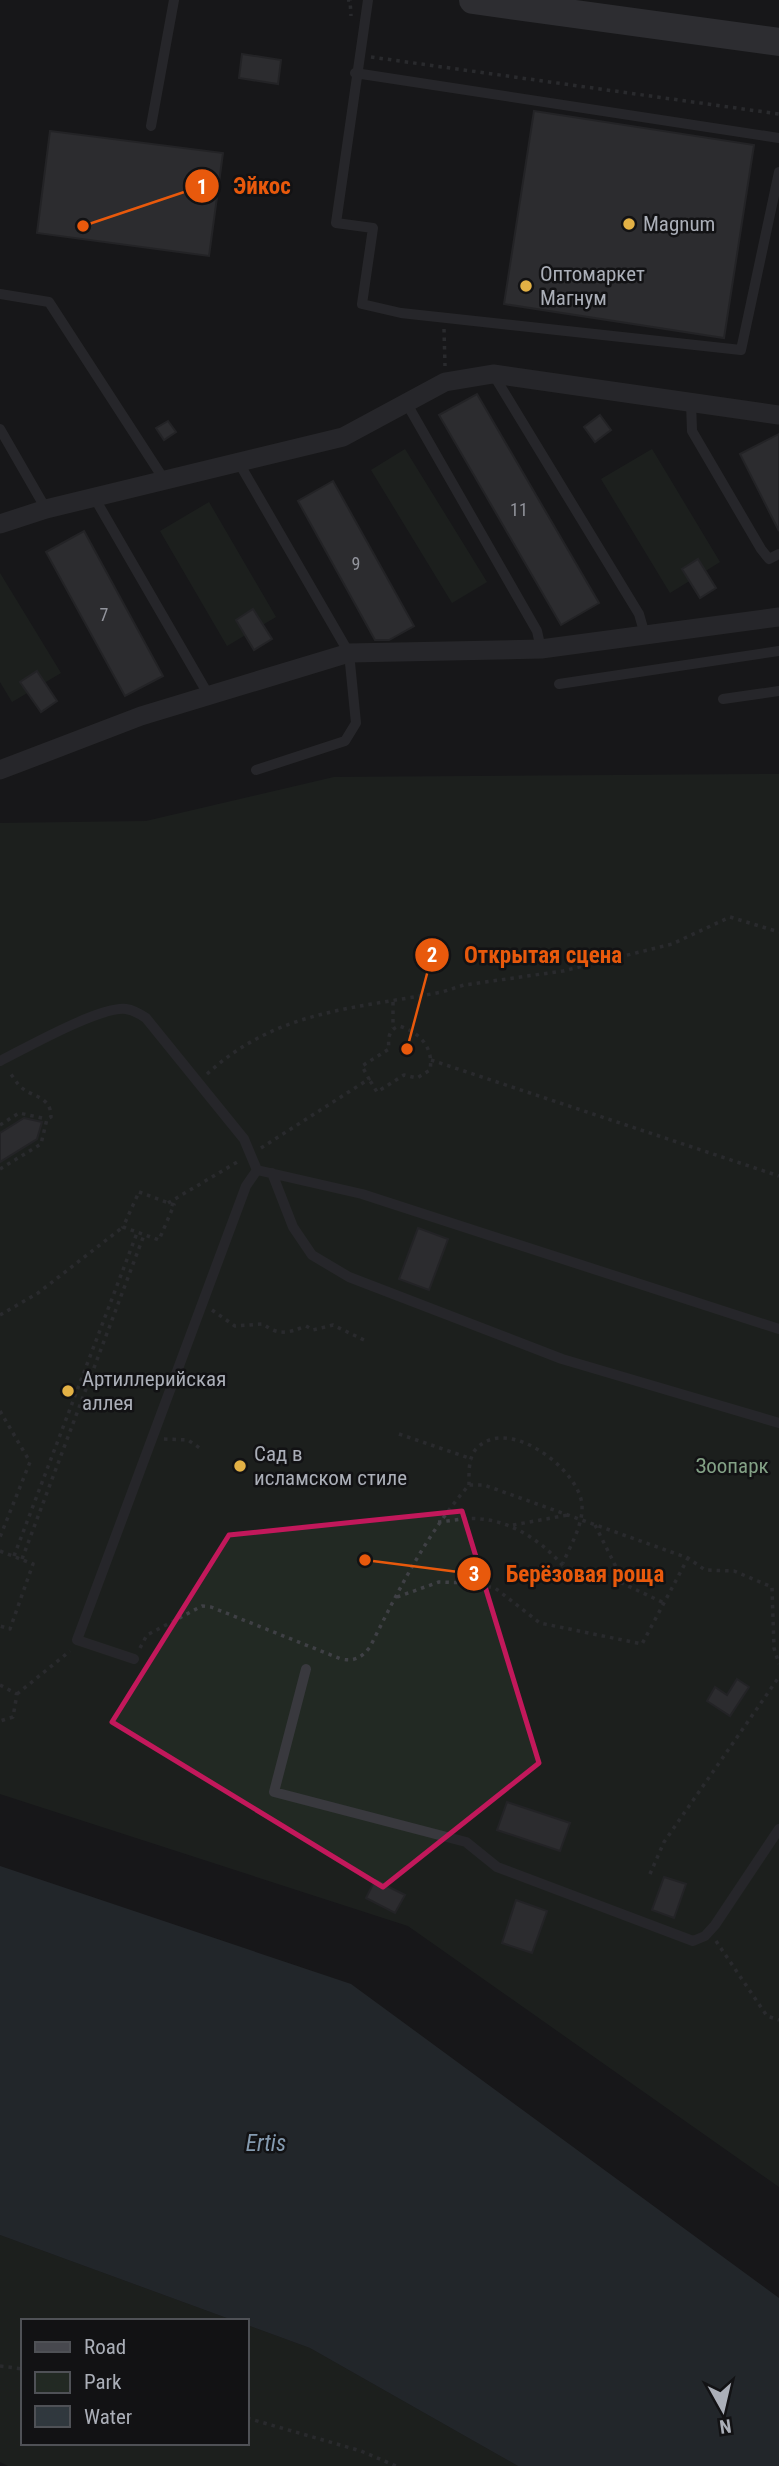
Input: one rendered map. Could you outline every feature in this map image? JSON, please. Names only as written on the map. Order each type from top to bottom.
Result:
[{"type":"main road","points":[[473,0],[779,42]]},
{"type":"street","points":[[0,524],[46,509],[343,437],[445,383],[493,374],[779,415]]},
{"type":"street","points":[[0,770],[208,694],[349,653],[541,649],[779,617]]},
{"type":"lane","points":[[151,126],[174,0]]},
{"type":"lane","points":[[368,0],[355,73],[337,223],[373,228],[362,304],[401,313],[741,350],[779,172]]},
{"type":"lane","points":[[355,73],[779,138]]},
{"type":"lane","points":[[0,294],[49,302],[165,481]]},
{"type":"lane","points":[[493,374],[639,614],[645,635]]},
{"type":"lane","points":[[691,402],[692,431],[761,549],[769,559],[779,554]]},
{"type":"lane","points":[[407,404],[537,631],[541,649]]},
{"type":"lane","points":[[0,429],[46,509]]},
{"type":"lane","points":[[239,463],[349,653],[356,723],[345,740],[256,770]]},
{"type":"lane","points":[[94,497],[208,694]]},
{"type":"lane","points":[[559,684],[779,651]]},
{"type":"lane","points":[[723,699],[779,691]]},
{"type":"lane","points":[[1,1060],[80,1022],[113,1010],[126,1009],[146,1018],[244,1139],[257,1170]]},
{"type":"lane","points":[[257,1170],[362,1194],[779,1329]]},
{"type":"lane","points":[[134,1659],[77,1640],[246,1186],[257,1170]]},
{"type":"lane","points":[[272,1174],[293,1227],[313,1255],[349,1277],[562,1359],[779,1423]]},
{"type":"lane","points":[[306,1669],[274,1791],[466,1842],[497,1867],[693,1941],[711,1930],[779,1829]]},
{"type":"path","points":[[347,0],[350,1],[353,55],[779,114]]},
{"type":"path","points":[[443,317],[445,383]]},
{"type":"path","points":[[198,1083],[242,1047],[300,1018],[464,985],[563,971],[671,944],[730,917],[779,932]]},
{"type":"path","points":[[393,1001],[393,1028],[388,1037],[389,1049],[362,1066],[377,1092],[404,1075],[417,1077],[430,1070],[431,1060],[423,1039],[410,1030],[399,1026],[393,1028]]},
{"type":"path","points":[[0,1169],[41,1143],[47,1119],[51,1117],[48,1104],[18,1085],[1,1060]]},
{"type":"path","points":[[431,1060],[779,1176]]},
{"type":"path","points":[[168,1203],[369,1079]]},
{"type":"path","points":[[0,1125],[19,1113],[47,1119]]},
{"type":"path","points":[[0,1315],[38,1293],[123,1227],[139,1192],[174,1205],[159,1240],[123,1227]]},
{"type":"path","points":[[14,1556],[138,1233]]},
{"type":"path","points":[[22,1559],[144,1235]]},
{"type":"path","points":[[202,1303],[235,1326],[263,1324],[275,1333],[289,1333],[306,1326],[313,1330],[333,1325],[364,1340]]},
{"type":"path","points":[[0,1411],[30,1462],[0,1537]]},
{"type":"path","points":[[399,1434],[472,1459]]},
{"type":"path","points":[[151,1439],[188,1440],[201,1449]]},
{"type":"path","points":[[134,1659],[147,1635],[202,1606],[211,1607],[350,1661],[362,1656],[370,1647],[438,1521],[469,1485],[476,1449],[491,1439],[517,1440],[534,1446],[569,1477],[580,1496],[581,1520],[563,1564]]},
{"type":"path","points":[[469,1485],[484,1485],[688,1558],[705,1570],[734,1571],[772,1587],[774,1648],[779,1664]]},
{"type":"path","points":[[511,1526],[568,1515]]},
{"type":"path","points":[[438,1521],[481,1519],[511,1526],[540,1544],[563,1564],[571,1576],[607,1576],[623,1581],[664,1603]]},
{"type":"path","points":[[595,1525],[623,1581]]},
{"type":"path","points":[[0,1551],[33,1563],[10,1629],[0,1626]]},
{"type":"path","points":[[395,1598],[439,1582],[469,1583],[495,1588],[540,1623],[642,1644],[688,1558]]},
{"type":"path","points":[[0,1721],[13,1717],[17,1694],[82,1642]]},
{"type":"path","points":[[650,1874],[664,1842],[779,1677]]},
{"type":"path","points":[[0,1685],[17,1694]]},
{"type":"path","points":[[711,1930],[767,2015],[779,2020]]},
{"type":"path","points":[[0,2366],[21,2369]]},
{"type":"path","points":[[248,2418],[360,2451],[396,2466]]},
{"type":"highlighted area","points":[[462,1511],[539,1763],[383,1887],[112,1722],[229,1535]]},
{"type":"green space","points":[[405,449],[487,582],[452,603],[371,470]]},
{"type":"green space","points":[[652,449],[720,562],[670,593],[601,479]]},
{"type":"green space","points":[[209,502],[276,617],[227,646],[160,531]]},
{"type":"green space","points":[[0,573],[61,673],[12,702],[0,682]]},
{"type":"green space","name":"Зоопарк","points":[[779,774],[779,2187],[408,1926],[0,1794],[0,823],[146,821],[334,777]]},
{"type":"green space","points":[[0,2235],[230,2319],[21,2319],[21,2445],[248,2445],[248,2325],[310,2348],[518,2466],[8,2466],[0,2462]]},
{"type":"water","name":"Ertis","points":[[0,1866],[351,1984],[779,2298],[779,2466],[518,2466],[310,2348],[248,2325],[248,2319],[230,2319],[0,2235]]},
{"type":"building","points":[[242,54],[281,60],[278,84],[239,78]]},
{"type":"building","name":"Magnum","points":[[534,111],[754,145],[724,338],[504,304]]},
{"type":"building","points":[[50,131],[223,153],[209,256],[37,233]]},
{"type":"building","points":[[477,394],[599,603],[561,625],[439,415]]},
{"type":"building","points":[[600,415],[611,430],[595,442],[584,427]]},
{"type":"building","points":[[168,421],[176,432],[164,440],[156,428]]},
{"type":"building","points":[[779,434],[779,531],[740,454]]},
{"type":"building","points":[[333,481],[414,626],[389,640],[375,640],[298,501]]},
{"type":"building","points":[[84,531],[163,676],[125,696],[46,552]]},
{"type":"building","points":[[698,559],[716,588],[700,598],[682,569]]},
{"type":"building","points":[[253,609],[272,639],[254,650],[236,620]]},
{"type":"building","points":[[37,671],[57,701],[41,712],[20,682]]},
{"type":"building","points":[[24,1118],[42,1122],[37,1139],[0,1162],[0,1133]]},
{"type":"building","points":[[418,1228],[448,1239],[429,1290],[399,1279]]},
{"type":"building","points":[[737,1679],[749,1687],[730,1716],[707,1701],[715,1687],[727,1695]]},
{"type":"building","points":[[507,1802],[570,1823],[560,1851],[497,1830]]},
{"type":"building","points":[[664,1877],[686,1884],[674,1918],[652,1910]]},
{"type":"building","points":[[375,1880],[405,1895],[395,1913],[366,1898]]},
{"type":"building","points":[[516,1900],[547,1911],[532,1953],[502,1943]]},
{"type":"place","name":"Magnum","points":[[629,224]]},
{"type":"place","name":"Эйкос","points":[[83,226]]},
{"type":"place","name":"Оптомаркет Магнум","points":[[526,286]]},
{"type":"place","name":"Открытая сцена","points":[[407,1049]]},
{"type":"place","name":"Артиллерийская аллея","points":[[68,1391]]},
{"type":"place","name":"Сад в исламском стиле","points":[[240,1466]]},
{"type":"place","name":"Берёзовая роща","points":[[365,1560]]}]
